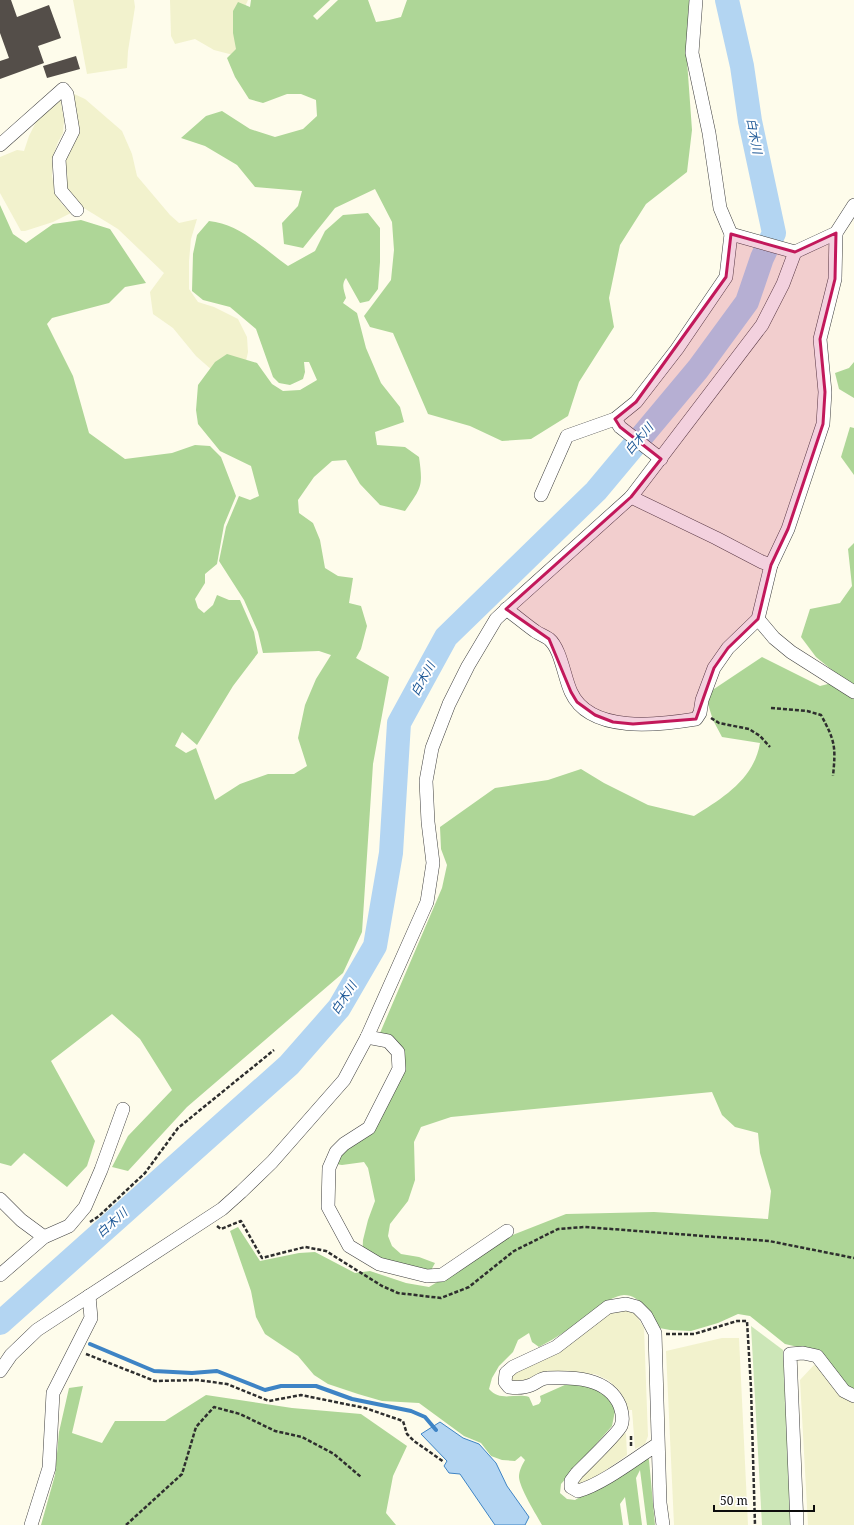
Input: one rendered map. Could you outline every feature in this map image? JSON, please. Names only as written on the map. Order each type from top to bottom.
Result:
[{"type":"street","points":[[541,495],[567,436],[618,423],[677,348],[726,277],[731,234],[720,208],[709,133],[692,53],[696,0]]},
{"type":"street","points":[[0,145],[63,89],[67,94],[72,131],[59,159],[61,191],[77,210]]},
{"type":"street","points":[[506,609],[536,632],[549,639],[556,650],[571,692],[578,702],[595,715],[613,722],[632,724],[678,722],[696,719],[714,668],[728,648],[758,619],[771,565],[788,529],[823,424],[825,392],[820,339],[835,279],[836,233],[854,205]]},
{"type":"street","points":[[731,234],[789,251],[836,233]]},
{"type":"street","points":[[0,1371],[10,1355],[37,1330],[209,1217],[242,1192],[277,1156],[344,1080],[367,1037],[427,902],[433,863],[428,822],[426,781],[432,748],[449,704],[468,666],[496,619],[631,497],[661,459],[762,325],[783,284],[789,251]]},
{"type":"street","points":[[618,423],[661,459]]},
{"type":"street","points":[[631,497],[762,562],[771,565]]},
{"type":"street","points":[[758,619],[774,638],[791,652],[854,692]]},
{"type":"street","points":[[367,1037],[388,1041],[398,1052],[399,1069],[369,1128],[344,1144],[336,1152],[329,1168],[328,1207],[349,1246],[379,1264],[427,1276],[442,1275],[507,1232]]},
{"type":"street","points":[[0,1274],[44,1237],[69,1226],[85,1207],[101,1170],[123,1109]]},
{"type":"street","points":[[0,1199],[22,1220],[44,1237]]},
{"type":"street","points":[[31,1525],[50,1468],[53,1393],[91,1318],[88,1296]]},
{"type":"street","points":[[658,1444],[616,1472],[586,1489],[578,1491],[571,1487],[571,1481],[621,1428],[623,1414],[612,1392],[599,1384],[583,1379],[545,1378],[531,1385],[518,1388],[510,1387],[505,1382],[506,1373],[513,1367],[556,1347],[608,1307],[626,1304],[637,1307],[646,1316],[655,1333],[662,1525]]},
{"type":"street","points":[[797,1525],[790,1354],[804,1353],[817,1356],[844,1391],[854,1396]]},
{"type":"path","points":[[771,708],[807,711],[821,715],[833,736],[836,752],[834,776]]},
{"type":"path","points":[[700,711],[720,724],[749,729],[760,736],[770,747]]},
{"type":"path","points":[[89,1223],[99,1216],[144,1173],[178,1128],[274,1050]]},
{"type":"path","points":[[209,1217],[221,1229],[241,1221],[262,1258],[305,1247],[326,1251],[382,1286],[398,1293],[441,1298],[469,1287],[514,1251],[558,1229],[585,1228],[768,1241],[854,1258]]},
{"type":"path","points":[[655,1333],[694,1334],[737,1321],[747,1321],[751,1388],[755,1525]]},
{"type":"path","points":[[76,1350],[155,1381],[196,1380],[220,1383],[227,1384],[268,1401],[301,1395],[365,1408],[403,1421],[407,1434],[414,1441],[444,1462]]},
{"type":"path","points":[[126,1525],[182,1474],[196,1427],[214,1407],[240,1414],[275,1431],[302,1437],[334,1454],[361,1477]]},
{"type":"highlighted area","points":[[836,233],[835,279],[820,339],[825,392],[823,424],[788,529],[771,565],[758,619],[728,648],[714,668],[696,719],[633,724],[613,722],[595,715],[577,702],[571,692],[549,639],[506,609],[631,497],[661,459],[620,427],[615,419],[636,402],[726,277],[731,234],[795,252]]},
{"type":"green space","points":[[73,0],[134,0],[135,7],[128,51],[127,68],[87,74]]},
{"type":"green space","points":[[170,0],[248,0],[242,13],[237,56],[214,50],[195,39],[175,44],[171,36]]},
{"type":"green space","points":[[251,0],[330,0],[313,16],[317,20],[338,0],[368,0],[376,22],[401,17],[407,0],[689,0],[687,61],[692,130],[687,172],[646,204],[620,245],[609,298],[614,327],[579,382],[568,416],[531,439],[502,441],[470,426],[428,414],[393,333],[370,327],[364,316],[391,280],[394,250],[392,222],[375,189],[335,208],[303,248],[284,244],[282,223],[298,206],[302,191],[255,187],[237,165],[205,146],[181,138],[206,116],[222,111],[250,129],[275,137],[303,129],[317,116],[316,100],[301,94],[287,94],[263,103],[249,99],[235,77],[227,58],[236,49],[233,33],[233,11],[238,2],[250,7]]},
{"type":"green space","points":[[72,93],[85,99],[122,131],[132,154],[137,176],[170,215],[179,223],[197,219],[191,239],[189,289],[198,302],[214,307],[238,319],[247,337],[248,352],[244,370],[246,400],[196,356],[173,328],[153,314],[150,292],[164,273],[118,229],[79,205],[64,188],[61,160],[75,134]]},
{"type":"green space","points":[[60,97],[64,120],[63,133],[53,156],[52,177],[61,203],[71,213],[53,222],[21,231],[0,193],[0,157],[17,150],[24,151],[36,122]]},
{"type":"green space","points":[[0,205],[13,234],[26,243],[53,224],[81,220],[110,229],[146,283],[125,287],[109,303],[52,318],[47,324],[73,376],[89,433],[125,459],[172,453],[195,445],[210,446],[221,457],[236,496],[224,525],[217,564],[205,574],[205,583],[195,599],[198,608],[204,613],[213,605],[217,595],[229,600],[240,600],[254,632],[258,653],[233,686],[197,745],[182,732],[175,746],[186,753],[196,748],[215,800],[240,784],[268,774],[294,774],[307,766],[298,738],[305,705],[316,679],[331,655],[319,651],[263,653],[258,632],[244,600],[219,561],[226,527],[239,496],[250,500],[259,496],[251,466],[220,451],[198,424],[196,410],[198,385],[215,362],[227,354],[257,363],[272,384],[283,391],[300,390],[317,380],[309,362],[304,362],[305,372],[303,379],[290,385],[279,383],[273,377],[256,329],[230,307],[203,300],[192,291],[193,254],[197,235],[209,221],[220,223],[241,232],[288,266],[315,251],[325,231],[343,215],[368,213],[380,228],[378,289],[369,301],[360,303],[346,278],[343,285],[346,298],[343,303],[357,313],[366,348],[381,383],[400,407],[404,422],[375,432],[377,445],[405,447],[419,457],[421,474],[421,481],[418,491],[405,511],[380,505],[360,484],[346,460],[332,461],[314,477],[298,500],[299,513],[313,523],[320,540],[325,568],[338,576],[353,578],[349,603],[361,606],[367,626],[361,649],[356,658],[389,677],[373,764],[362,932],[343,973],[187,1107],[128,1171],[112,1167],[128,1136],[172,1090],[140,1039],[112,1014],[51,1061],[95,1141],[87,1166],[67,1187],[24,1153],[11,1166],[0,1163]]},
{"type":"green space","points":[[854,362],[854,398],[839,389],[835,373],[849,368]]},
{"type":"green space","points":[[850,427],[854,428],[854,475],[841,457]]},
{"type":"green space","points":[[854,543],[854,688],[816,657],[801,637],[810,609],[840,603],[852,586],[848,549]]},
{"type":"green space","points":[[762,657],[820,686],[832,683],[854,696],[854,1389],[846,1385],[798,1347],[785,1344],[750,1316],[738,1314],[718,1323],[691,1331],[670,1330],[654,1327],[644,1306],[635,1298],[624,1295],[617,1296],[602,1304],[566,1331],[539,1347],[532,1342],[529,1333],[518,1340],[513,1352],[499,1366],[492,1378],[489,1389],[493,1393],[503,1396],[529,1397],[533,1406],[539,1404],[541,1401],[540,1396],[567,1384],[584,1384],[610,1395],[615,1411],[612,1426],[561,1484],[560,1493],[567,1499],[575,1500],[647,1456],[649,1460],[655,1525],[647,1525],[640,1470],[636,1478],[642,1525],[629,1525],[625,1497],[620,1504],[623,1525],[542,1525],[520,1482],[519,1477],[525,1460],[521,1456],[515,1461],[502,1460],[491,1456],[481,1443],[464,1436],[419,1403],[382,1401],[328,1384],[314,1375],[298,1356],[265,1334],[256,1317],[251,1291],[230,1231],[238,1227],[260,1261],[299,1253],[315,1252],[355,1273],[370,1271],[406,1283],[429,1287],[471,1262],[510,1236],[566,1214],[654,1212],[768,1219],[771,1191],[760,1153],[758,1133],[735,1127],[722,1115],[712,1092],[451,1117],[421,1127],[414,1142],[415,1180],[408,1201],[390,1224],[388,1236],[392,1246],[401,1254],[419,1257],[435,1263],[429,1274],[362,1260],[363,1240],[375,1201],[368,1168],[364,1162],[342,1165],[335,1164],[340,1151],[365,1137],[403,1067],[380,1033],[442,888],[447,865],[441,849],[440,827],[495,788],[548,780],[581,769],[604,783],[648,805],[694,816],[716,802],[736,786],[751,767],[757,756],[760,743],[722,737],[713,720],[706,698],[711,691]]},
{"type":"green space","points":[[621,1309],[635,1313],[644,1328],[648,1436],[645,1444],[635,1449],[632,1410],[628,1410],[619,1390],[608,1380],[595,1374],[540,1375],[523,1382],[512,1381],[511,1377],[515,1370],[609,1311]]},
{"type":"green space","points":[[751,1326],[783,1350],[791,1525],[762,1525]]},
{"type":"green space","points":[[722,1338],[739,1338],[748,1525],[674,1525],[666,1351]]},
{"type":"green space","points":[[814,1365],[821,1369],[841,1396],[854,1403],[854,1525],[808,1525],[800,1380]]},
{"type":"green space","points":[[83,1386],[72,1433],[102,1443],[115,1421],[165,1421],[206,1395],[292,1408],[361,1414],[407,1446],[393,1476],[386,1513],[396,1525],[41,1525],[55,1475],[59,1432],[69,1388]]},
{"type":"green space","points":[[626,1433],[627,1455],[585,1485],[577,1486],[576,1481],[623,1434]]},
{"type":"water","points":[[440,1422],[463,1438],[479,1444],[496,1463],[507,1486],[529,1517],[525,1525],[495,1525],[460,1474],[449,1473],[444,1466],[447,1461],[421,1434]]},
{"type":"building","points":[[0,0],[11,0],[17,17],[49,5],[61,38],[38,46],[44,63],[0,79],[0,61],[9,58],[0,33]]},
{"type":"building","points":[[76,56],[80,69],[47,78],[43,66]]},
{"type":"waterway","name":"白木川","points":[[0,1323],[289,1065],[339,1008],[375,946],[391,853],[399,723],[446,637],[596,491],[698,369],[747,302],[762,258],[774,233],[750,121],[742,66],[727,0]]},
{"type":"waterway","points":[[90,1344],[154,1371],[192,1373],[217,1371],[265,1390],[281,1386],[316,1386],[352,1399],[411,1411],[425,1417],[436,1430]]}]
